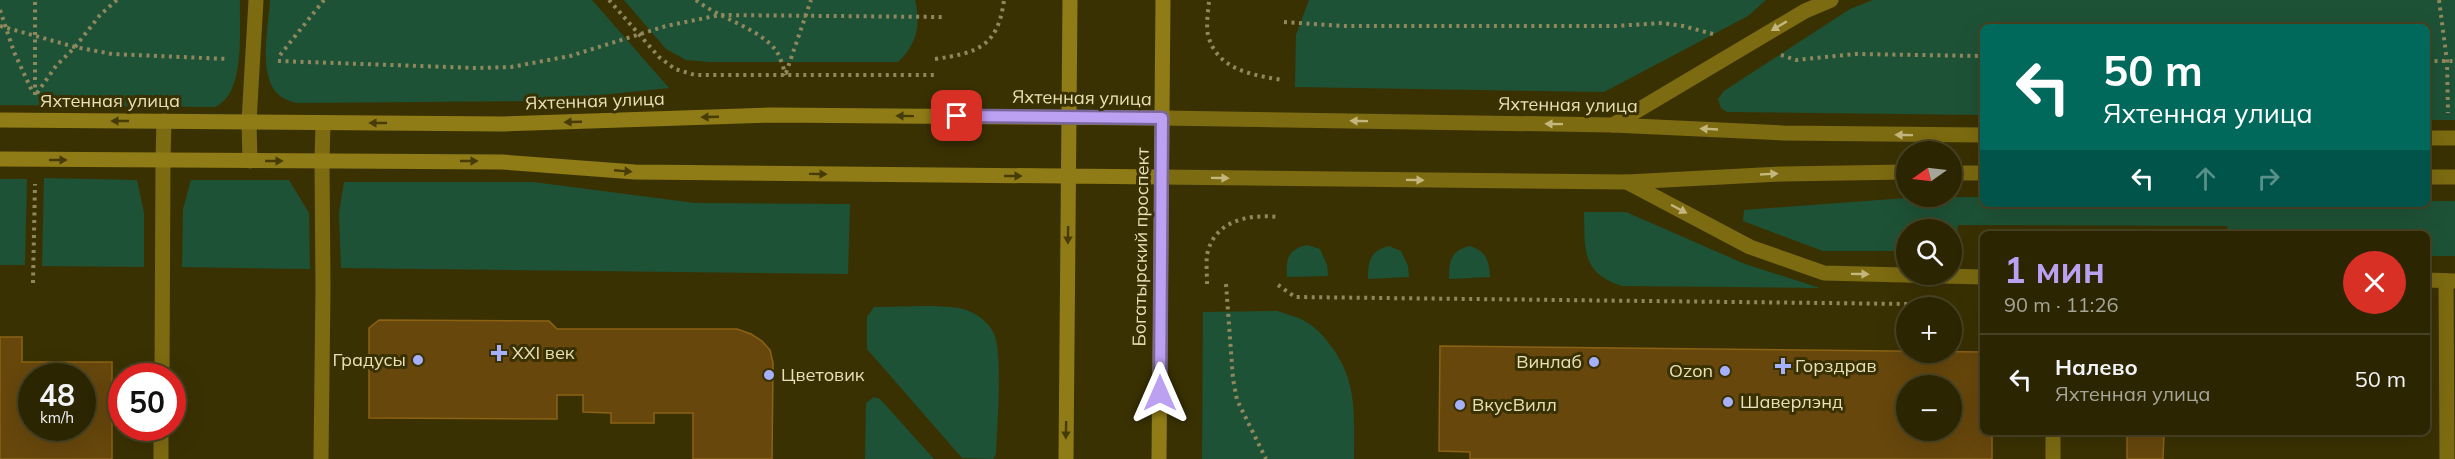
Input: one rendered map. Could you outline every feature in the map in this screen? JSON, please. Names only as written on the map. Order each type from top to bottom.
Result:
[{"type":"main road","points":[[1066,459],[1070,0]]},
{"type":"main road","name":"Богатырский проспект","points":[[1159,459],[1163,0]]},
{"type":"main road","name":"Яхтенная улица","points":[[0,120],[504,124],[771,115],[1162,118]]},
{"type":"main road","points":[[0,159],[502,162],[635,172],[1162,177]]},
{"type":"street","points":[[250,160],[249,122],[256,0]]},
{"type":"street","points":[[1613,125],[1749,44],[1805,5],[1831,0]]},
{"type":"street","name":"Яхтенная улица","points":[[1162,118],[1613,125],[1783,133],[1980,135]]},
{"type":"street","points":[[162,363],[164,121]]},
{"type":"street","points":[[321,459],[323,123]]},
{"type":"street","points":[[2430,138],[2452,138]]},
{"type":"street","points":[[1162,177],[1627,182],[1782,174],[1896,172]]},
{"type":"street","points":[[1962,172],[1980,173]]},
{"type":"street","points":[[2430,177],[2455,177]]},
{"type":"street","points":[[1627,182],[1750,247],[1824,273],[1980,277]]},
{"type":"street","points":[[2430,280],[2450,281],[2447,459]]},
{"type":"street","points":[[2052,459],[2053,435]]},
{"type":"street","points":[[161,441],[161,459]]},
{"type":"path","points":[[34,105],[35,0]]},
{"type":"path","points":[[35,96],[56,66],[75,47],[100,15],[117,0]]},
{"type":"path","points":[[324,0],[276,61],[476,68],[511,67],[570,57],[639,33],[720,15],[942,17]]},
{"type":"path","points":[[609,0],[659,57],[675,69],[695,75],[934,75]]},
{"type":"path","points":[[696,0],[740,24],[769,44],[777,52],[786,75]]},
{"type":"path","points":[[786,75],[811,0]]},
{"type":"path","points":[[935,59],[964,55],[981,48],[992,38],[999,26],[1004,0]]},
{"type":"path","points":[[2439,0],[2447,61],[2452,138]]},
{"type":"path","points":[[1209,2],[1208,33],[1220,59],[1233,68],[1283,80]]},
{"type":"path","points":[[0,10],[3,26],[35,96]]},
{"type":"path","points":[[1284,22],[1343,26],[1615,26],[1662,23],[1683,26],[1749,44],[1796,60],[1855,54],[1980,56]]},
{"type":"path","points":[[3,26],[75,47],[112,54],[237,59]]},
{"type":"path","points":[[2430,61],[2455,61]]},
{"type":"path","points":[[33,282],[35,180]]},
{"type":"path","points":[[1207,284],[1207,255],[1215,236],[1228,223],[1261,215],[1279,217]]},
{"type":"path","points":[[1226,284],[1233,379],[1237,400],[1266,459]]},
{"type":"path","points":[[1278,285],[1295,297],[1896,304]]},
{"type":"green space","points":[[0,0],[240,0],[239,60],[232,89],[225,100],[215,107],[0,105]]},
{"type":"green space","points":[[270,0],[592,0],[669,88],[544,101],[296,103],[279,95],[272,87],[268,76],[266,50]]},
{"type":"green space","points":[[624,0],[915,0],[918,18],[916,34],[910,48],[898,62],[709,62],[686,60],[666,49]]},
{"type":"green space","points":[[1309,0],[1766,0],[1748,16],[1604,92],[1295,87],[1296,35]]},
{"type":"green space","points":[[1873,0],[2455,0],[2455,120],[2430,120],[2430,24],[1980,24],[1980,115],[1727,112],[1721,108],[1718,99],[1724,91],[1850,9]]},
{"type":"green space","points":[[44,178],[137,180],[144,213],[144,267],[42,266]]},
{"type":"green space","points":[[0,179],[27,179],[25,265],[0,265]]},
{"type":"green space","points":[[191,180],[289,180],[309,213],[310,269],[182,267],[183,209]]},
{"type":"green space","points":[[344,182],[533,182],[695,203],[850,204],[848,274],[341,268],[339,213]]},
{"type":"green space","points":[[1962,197],[1980,197],[1980,207],[2430,207],[2430,201],[2455,201],[2455,256],[2430,256],[2430,231],[2228,231],[2227,226],[1962,225],[1962,219],[1896,219],[1896,251],[1823,251],[1743,221],[1744,210],[1896,199],[1896,207],[1962,207]]},
{"type":"green space","points":[[1584,212],[1626,212],[1745,264],[1820,288],[1622,286],[1609,281],[1592,267],[1586,248]]},
{"type":"green space","points":[[1307,245],[1320,249],[1327,265],[1328,276],[1287,277],[1289,256],[1295,250]]},
{"type":"green space","points":[[1389,246],[1401,251],[1408,266],[1409,277],[1368,279],[1371,258],[1378,251]]},
{"type":"green space","points":[[1470,246],[1486,257],[1490,277],[1449,279],[1452,257],[1459,250]]},
{"type":"green space","points":[[874,307],[958,308],[974,313],[988,324],[994,334],[998,357],[996,454],[993,459],[962,458],[867,349],[867,317]]},
{"type":"green space","points":[[1277,311],[1311,325],[1339,358],[1350,385],[1354,414],[1354,459],[1202,459],[1203,312]]},
{"type":"green space","points":[[874,397],[880,399],[934,459],[865,459],[866,403]]},
{"type":"building","points":[[379,320],[549,321],[557,329],[737,329],[762,341],[770,350],[773,363],[772,459],[693,459],[693,413],[654,413],[654,423],[611,423],[611,413],[583,412],[583,395],[557,395],[557,419],[369,418],[369,328]]},
{"type":"building","points":[[0,337],[22,337],[22,362],[112,362],[108,363],[108,441],[112,441],[112,459],[0,459]]},
{"type":"building","points":[[1440,346],[1896,351],[1896,363],[1962,363],[1962,352],[1980,352],[1980,435],[1992,435],[1992,459],[1470,459],[1470,452],[1439,451]]},
{"type":"building","points":[[2127,435],[2164,435],[2163,459],[2127,459]]},
{"type":"place","name":"XXI век","points":[[499,353]]},
{"type":"place","name":"Градусы","points":[[418,360]]},
{"type":"place","name":"Винлаб","points":[[1594,362]]},
{"type":"place","name":"Горздрав","points":[[1783,366]]},
{"type":"place","name":"Ozon","points":[[1725,371]]},
{"type":"place","name":"Цветовик","points":[[769,375]]},
{"type":"place","name":"Шаверлэнд","points":[[1728,402]]},
{"type":"place","name":"ВкусВилл","points":[[1460,405]]},
{"type":"route","points":[[957,116],[1162,118],[1160,393]]}]
